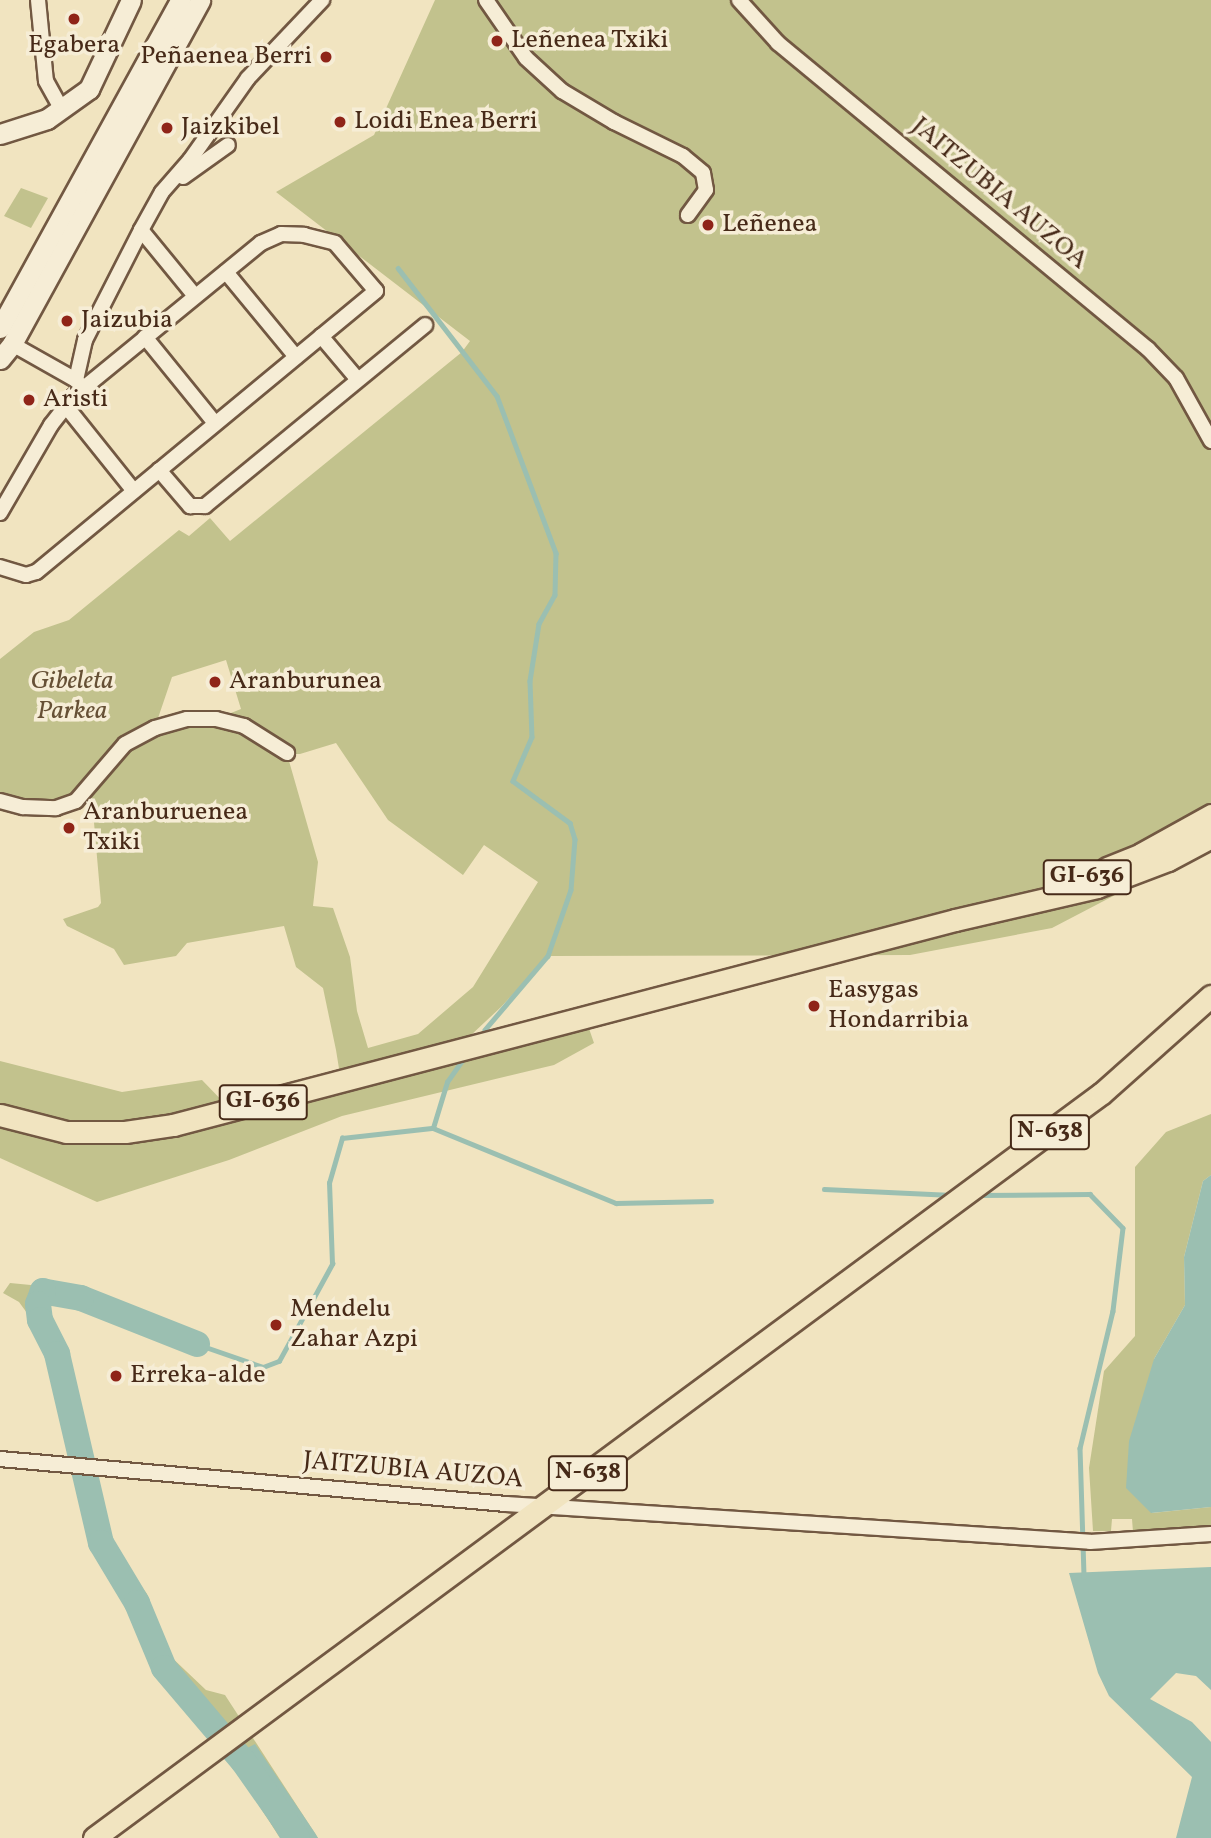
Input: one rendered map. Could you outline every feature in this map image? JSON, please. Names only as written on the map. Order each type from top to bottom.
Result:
[{"type":"main road","points":[[0,134],[27,127],[62,110],[89,89],[131,0]]},
{"type":"main road","points":[[0,328],[180,0]]},
{"type":"main road","points":[[6,352],[200,0]]},
{"type":"main road","name":"GI-636","points":[[954,920],[1079,881],[1141,854],[1211,815]]},
{"type":"main road","name":"GI-636","points":[[0,1115],[66,1132],[125,1132],[173,1125],[954,920],[1097,887],[1168,860],[1211,837]]},
{"type":"main road","name":"N-638","points":[[94,1838],[998,1170],[1144,1059],[1211,996]]},
{"type":"street","points":[[38,0],[46,81],[62,110]]},
{"type":"street","points":[[486,0],[526,58],[562,91],[614,122],[683,156],[702,173],[706,190],[688,215]]},
{"type":"street","name":"JAITZUBIA AUZOA","points":[[739,0],[778,43],[1148,349],[1176,379],[1211,440]]},
{"type":"street","points":[[80,384],[85,340],[162,192],[190,160],[248,78],[318,4]]},
{"type":"street","points":[[162,192],[228,145]]},
{"type":"street","points":[[141,230],[195,296]]},
{"type":"street","points":[[0,513],[80,384],[145,337],[261,243],[281,234],[304,235],[335,243],[376,290],[36,572],[26,575],[0,566]]},
{"type":"street","points":[[226,272],[296,357]]},
{"type":"street","points":[[159,470],[190,506],[205,506],[425,325]]},
{"type":"street","points":[[321,335],[358,380]]},
{"type":"street","points":[[145,337],[215,424]]},
{"type":"street","points":[[6,352],[80,384]]},
{"type":"street","points":[[65,405],[134,491]]},
{"type":"street","points":[[0,801],[23,807],[56,808],[76,801],[125,744],[155,728],[187,719],[216,719],[244,726],[286,753]]},
{"type":"street","name":"JAITZUBIA AUZOA","points":[[0,1460],[543,1506],[1090,1542],[1211,1534]]},
{"type":"green space","name":"Gibeleta Parkea","points":[[435,0],[1211,0],[1211,845],[1052,928],[910,955],[548,956],[501,1007],[454,1051],[585,1017],[594,1043],[554,1065],[342,1116],[229,1160],[97,1202],[0,1158],[0,1061],[122,1092],[202,1080],[231,1110],[341,1081],[336,1050],[323,988],[296,967],[284,926],[187,943],[176,956],[124,965],[114,949],[67,926],[63,919],[98,907],[101,903],[91,788],[56,808],[0,801],[0,659],[34,632],[69,620],[179,530],[189,536],[210,518],[230,541],[462,352],[470,341],[276,192],[374,135]],"holes":[[[226,660],[241,709],[216,719],[155,727],[172,677]],[[336,743],[388,820],[463,875],[484,845],[538,882],[473,987],[418,1034],[368,1048],[357,1011],[350,957],[333,908],[313,906],[318,862],[287,754],[300,754]]]},
{"type":"green space","points":[[21,188],[48,198],[31,228],[4,216]]},
{"type":"green space","points":[[1211,1114],[1211,1175],[1203,1181],[1184,1257],[1185,1305],[1154,1359],[1152,1513],[1211,1507],[1211,1529],[1133,1532],[1132,1519],[1112,1519],[1111,1531],[1093,1531],[1089,1468],[1104,1371],[1135,1336],[1135,1167],[1166,1132]]},
{"type":"green space","points":[[10,1283],[62,1288],[110,1304],[105,1311],[50,1302],[48,1318],[66,1361],[76,1427],[112,1547],[147,1594],[166,1652],[206,1690],[225,1695],[318,1838],[280,1838],[205,1722],[162,1677],[147,1652],[132,1611],[91,1542],[60,1376],[43,1335],[19,1302],[3,1293]]},
{"type":"shaded area","points":[[1211,1175],[1211,1507],[1151,1513],[1126,1488],[1129,1441],[1154,1359],[1185,1305],[1184,1257],[1203,1181]]},
{"type":"shaded area","points":[[1211,1567],[1211,1690],[1196,1676],[1176,1673],[1150,1699],[1192,1722],[1211,1742],[1211,1838],[1176,1838],[1192,1777],[1109,1696],[1098,1673],[1069,1573]]},
{"type":"shaded area","points":[[255,1744],[318,1838],[280,1838],[230,1757]]},
{"type":"waterway","points":[[398,268],[497,396],[556,553],[555,595],[539,624],[530,681],[532,737],[513,781],[570,823],[575,839],[571,890],[548,956],[485,1030]]},
{"type":"waterway","points":[[197,1344],[263,1367],[279,1361],[332,1264],[329,1183],[342,1138],[433,1128],[447,1082],[464,1058]]},
{"type":"waterway","points":[[433,1128],[616,1203],[711,1201]]},
{"type":"waterway","points":[[824,1189],[952,1195]]},
{"type":"waterway","points":[[978,1195],[1090,1194],[1123,1228],[1113,1311],[1080,1448],[1084,1577]]},
{"type":"waterway","points":[[197,1344],[81,1298],[43,1291],[38,1304],[40,1320],[57,1354],[101,1543],[137,1603],[164,1668],[243,1761],[297,1838]]},
{"type":"place","name":"Egabera","points":[[74,19]]},
{"type":"place","name":"Leñenea Txiki","points":[[497,41]]},
{"type":"place","name":"Peñaenea Berri","points":[[326,57]]},
{"type":"place","name":"Loidi Enea Berri","points":[[340,122]]},
{"type":"place","name":"Jaizkibel","points":[[167,128]]},
{"type":"place","name":"Leñenea","points":[[708,225]]},
{"type":"place","name":"Jaizubia","points":[[67,321]]},
{"type":"place","name":"Aristi","points":[[29,400]]},
{"type":"place","name":"Aranburunea","points":[[215,682]]},
{"type":"place","name":"Aranburuenea Txiki","points":[[69,828]]},
{"type":"place","name":"Easygas Hondarribia","points":[[814,1006]]},
{"type":"place","name":"Mendelu Zahar Azpi","points":[[276,1325]]},
{"type":"place","name":"Erreka-alde","points":[[116,1376]]}]
